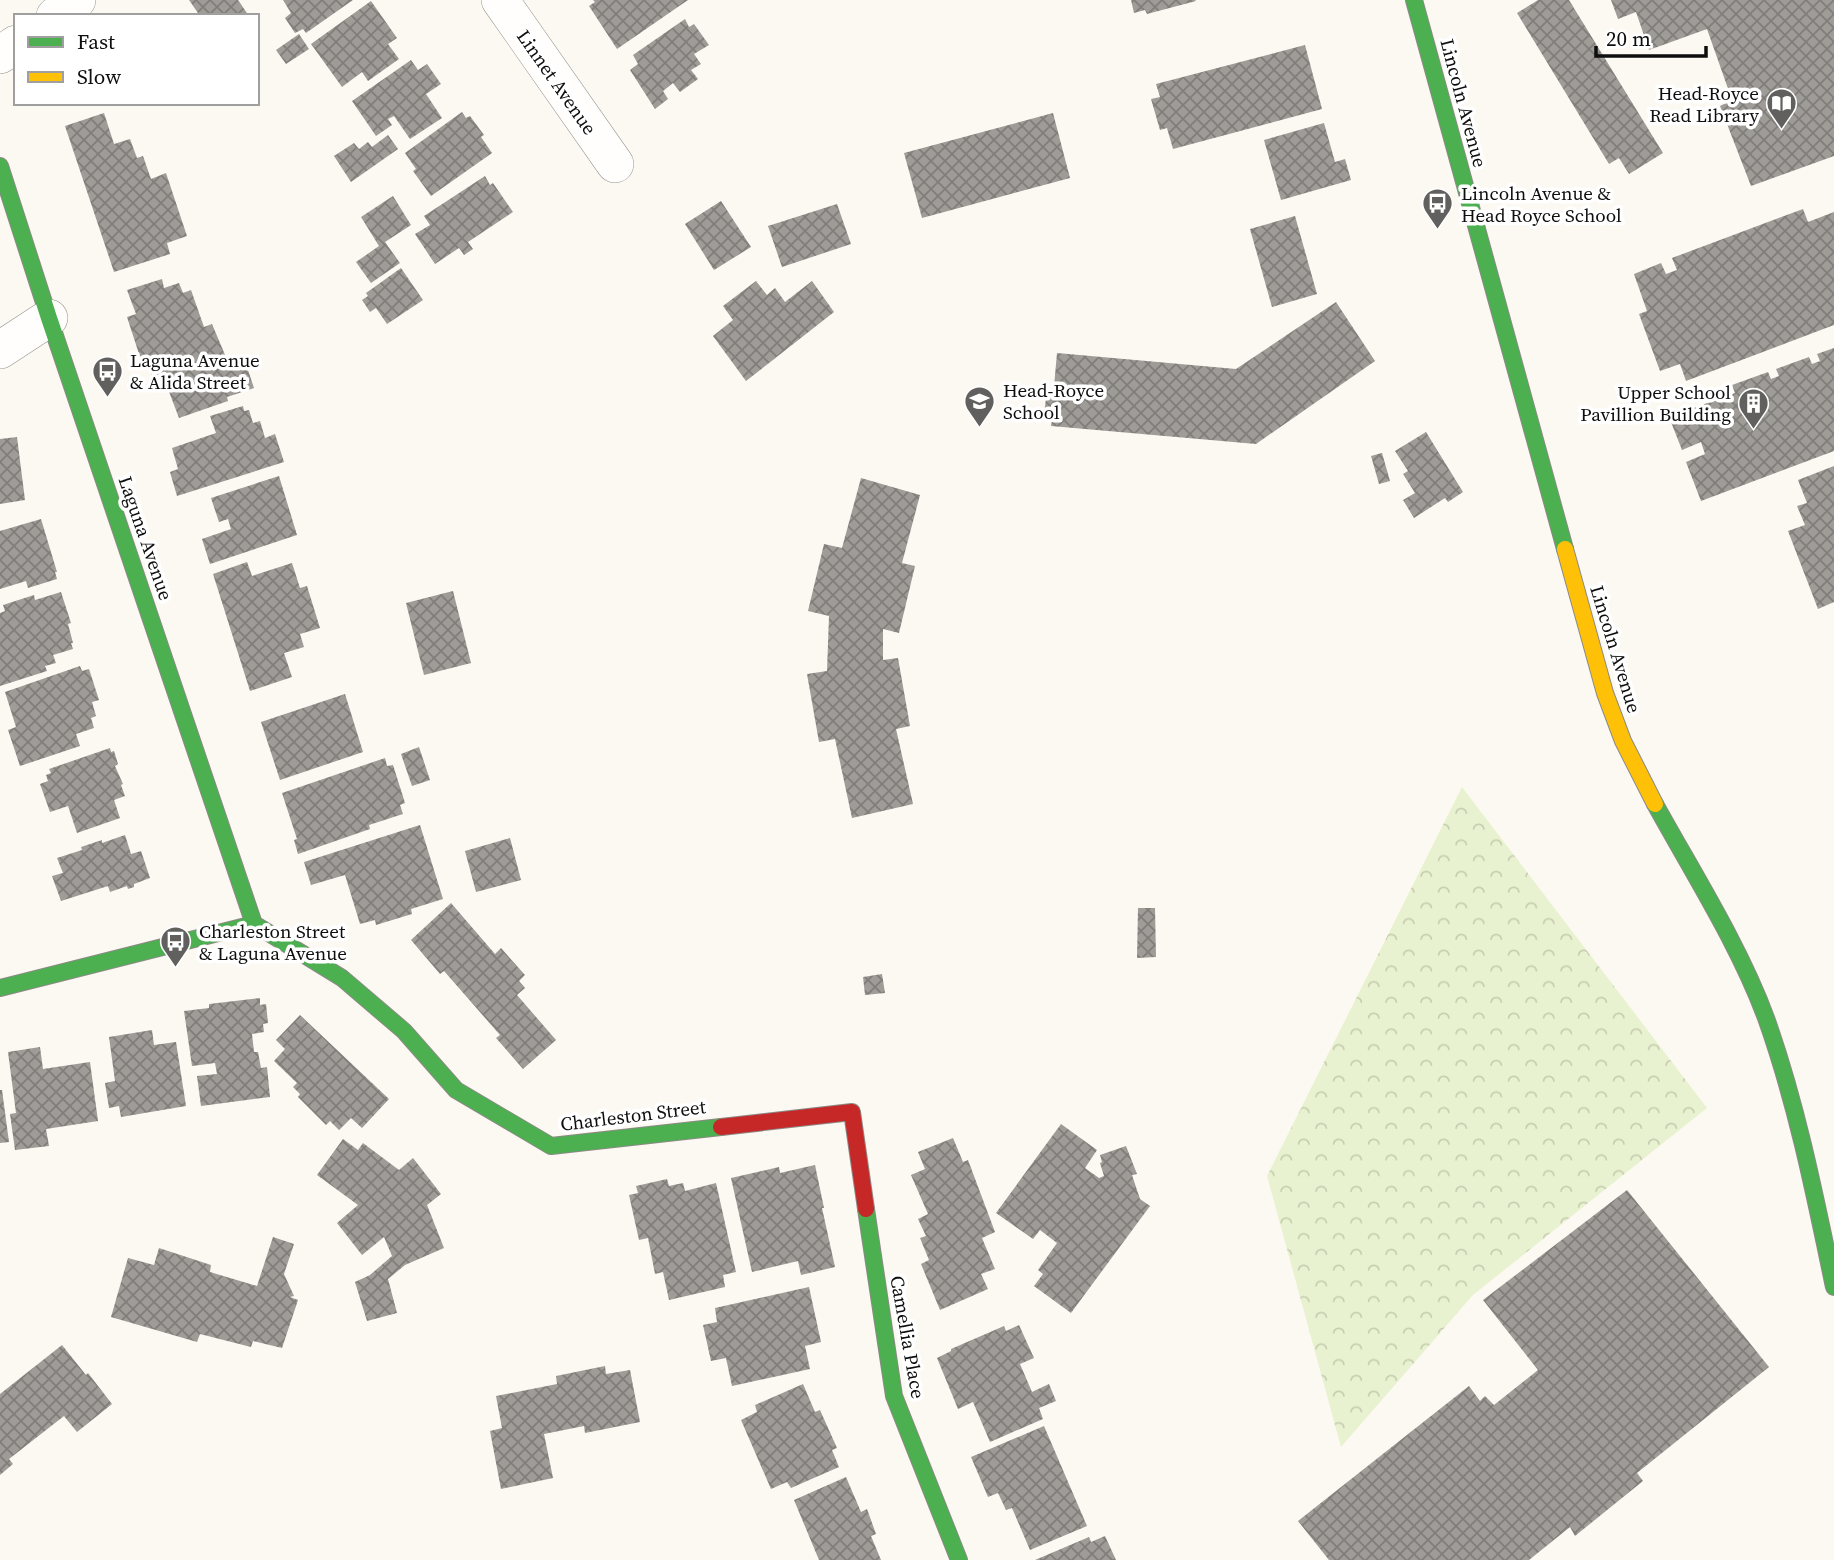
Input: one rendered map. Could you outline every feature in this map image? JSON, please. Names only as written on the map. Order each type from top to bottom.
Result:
[{"type":"street","points":[[58,14],[78,0]]},
{"type":"street","name":"Linnet Avenue","points":[[500,0],[615,164]]},
{"type":"street","name":"Lincoln Avenue","points":[[1414,0],[1605,694],[1623,741],[1645,786],[1735,949],[1765,1016],[1804,1144],[1834,1287]]},
{"type":"street","name":"Laguna Avenue","points":[[0,166],[254,924]]},
{"type":"street","points":[[0,350],[49,318]]},
{"type":"street","points":[[0,988],[254,924]]},
{"type":"street","name":"Charleston Street","points":[[254,924],[342,978],[404,1031],[456,1090],[551,1146],[852,1112]]},
{"type":"street","name":"Camellia Place","points":[[852,1112],[894,1396],[958,1560]]},
{"type":"green space","points":[[1462,787],[1707,1108],[1473,1295],[1341,1447],[1267,1176]]},
{"type":"building","points":[[189,0],[238,0],[248,14],[199,14]]},
{"type":"building","points":[[283,0],[353,0],[306,33],[303,29],[295,33],[285,18],[291,13]]},
{"type":"building","points":[[593,0],[688,0],[617,49],[589,6],[595,2]]},
{"type":"building","points":[[1131,0],[1196,1],[1147,14],[1145,10],[1134,13]]},
{"type":"building","points":[[1538,0],[1569,0],[1663,153],[1629,174],[1619,158],[1609,164],[1517,13]]},
{"type":"building","points":[[1611,0],[1834,0],[1834,156],[1751,186],[1720,106],[1732,100],[1707,29],[1649,50],[1636,12],[1618,19]]},
{"type":"building","points":[[371,1],[397,38],[388,44],[399,59],[368,81],[362,72],[342,87],[311,44]]},
{"type":"building","points":[[685,19],[689,27],[694,24],[709,45],[694,54],[701,64],[691,70],[698,79],[680,92],[673,83],[663,91],[668,99],[655,109],[630,70],[638,64],[633,55]]},
{"type":"building","points":[[299,34],[309,49],[286,64],[276,50]]},
{"type":"building","points":[[1305,45],[1322,109],[1173,149],[1167,128],[1160,130],[1151,99],[1160,97],[1156,84]]},
{"type":"building","points":[[411,60],[418,70],[427,64],[441,84],[426,94],[442,118],[410,139],[394,116],[388,119],[392,125],[376,136],[352,101]]},
{"type":"building","points":[[462,112],[466,118],[470,116],[484,135],[481,137],[492,153],[431,196],[413,171],[416,169],[405,153]]},
{"type":"building","points":[[104,113],[114,144],[130,139],[137,158],[143,156],[151,179],[166,173],[187,236],[167,243],[170,254],[114,272],[65,126]]},
{"type":"building","points":[[1053,113],[1070,178],[922,218],[904,153]]},
{"type":"building","points":[[1324,123],[1335,162],[1345,159],[1351,180],[1281,200],[1264,140]]},
{"type":"building","points":[[388,135],[398,149],[351,182],[334,156],[354,143],[359,149],[368,142],[372,147]]},
{"type":"building","points":[[485,176],[513,212],[468,242],[473,249],[464,255],[459,248],[435,264],[415,234],[430,225],[424,216]]},
{"type":"building","points":[[393,196],[411,225],[385,242],[400,263],[371,283],[356,262],[379,246],[361,217]]},
{"type":"building","points":[[721,201],[751,247],[714,270],[685,224]]},
{"type":"building","points":[[837,204],[851,244],[782,267],[768,226]]},
{"type":"building","points":[[1803,209],[1808,222],[1834,212],[1834,325],[1686,381],[1680,364],[1660,371],[1639,314],[1647,311],[1634,274],[1661,263],[1666,274],[1677,270],[1672,258]]},
{"type":"building","points":[[1295,216],[1317,294],[1272,307],[1250,229]]},
{"type":"building","points":[[401,268],[423,300],[387,324],[376,308],[370,312],[362,300],[368,296],[366,293]]},
{"type":"building","points":[[162,279],[164,288],[179,283],[183,293],[191,290],[204,327],[212,324],[231,369],[246,364],[254,388],[227,397],[228,401],[179,418],[168,389],[163,391],[158,375],[152,376],[145,355],[140,357],[127,317],[136,314],[127,290]]},
{"type":"building","points":[[756,281],[767,295],[775,288],[785,302],[812,281],[834,312],[746,381],[713,336],[733,320],[723,306]]},
{"type":"building","points":[[1336,302],[1375,361],[1256,444],[1051,426],[1052,416],[1044,415],[1046,398],[1053,398],[1057,353],[1236,369]]},
{"type":"building","name":"Upper School Pavillion Building","points":[[1834,348],[1834,451],[1701,501],[1686,462],[1705,454],[1701,442],[1682,450],[1669,417],[1735,393],[1732,385],[1768,372],[1771,379],[1779,376],[1776,369],[1809,357],[1812,364],[1820,361],[1817,354]]},
{"type":"building","points":[[243,406],[244,411],[249,410],[253,423],[260,421],[265,438],[275,434],[284,462],[177,496],[170,472],[178,469],[172,448],[216,433],[210,416]]},
{"type":"building","points":[[1426,432],[1463,492],[1448,502],[1445,498],[1414,518],[1403,500],[1415,493],[1403,474],[1408,471],[1395,451]]},
{"type":"building","points":[[17,437],[25,500],[0,504],[0,439]]},
{"type":"building","points":[[1382,453],[1390,481],[1379,484],[1371,456]]},
{"type":"building","points":[[1834,466],[1834,602],[1818,609],[1788,531],[1805,525],[1797,506],[1807,503],[1798,480]]},
{"type":"building","points":[[279,476],[297,535],[210,564],[202,539],[231,529],[228,519],[219,522],[211,498]]},
{"type":"building","points":[[861,478],[920,495],[902,563],[915,566],[899,633],[883,629],[883,660],[898,658],[910,726],[896,729],[913,804],[852,818],[835,739],[819,742],[807,674],[827,671],[829,616],[808,611],[824,544],[842,548]]},
{"type":"building","points":[[41,519],[57,579],[28,588],[26,581],[0,589],[0,531]]},
{"type":"building","points":[[247,562],[252,576],[292,563],[300,588],[307,586],[320,628],[300,634],[304,647],[284,653],[292,677],[250,691],[213,574]]},
{"type":"building","points":[[453,591],[471,663],[424,675],[406,603]]},
{"type":"building","points":[[61,592],[71,623],[68,624],[73,649],[53,655],[56,663],[45,666],[47,671],[0,686],[0,613],[5,611],[3,605],[34,595],[35,600]]},
{"type":"building","points":[[80,666],[82,671],[89,669],[99,700],[92,702],[96,716],[91,718],[94,728],[76,734],[80,746],[20,766],[8,730],[16,727],[5,692]]},
{"type":"building","points":[[345,694],[363,752],[280,780],[261,722]]},
{"type":"building","points":[[419,747],[430,780],[412,786],[401,754]]},
{"type":"building","points":[[110,748],[111,752],[114,751],[118,764],[115,766],[125,796],[114,800],[120,818],[77,833],[68,806],[50,812],[40,784],[48,781],[46,775],[51,773],[49,769]]},
{"type":"building","points":[[385,758],[387,766],[393,765],[405,803],[400,805],[403,814],[369,825],[370,829],[298,854],[294,840],[297,839],[282,793]]},
{"type":"building","points":[[420,825],[443,899],[411,909],[412,914],[376,925],[375,920],[360,924],[345,875],[311,885],[304,862]]},
{"type":"building","points":[[125,835],[131,854],[141,851],[150,878],[128,889],[127,886],[110,892],[108,886],[61,901],[52,876],[63,873],[57,858],[82,850],[81,847]]},
{"type":"building","points":[[510,838],[521,880],[476,892],[465,851]]},
{"type":"building","points":[[451,903],[495,954],[501,948],[525,975],[519,981],[525,988],[517,995],[556,1040],[523,1069],[496,1038],[500,1035],[444,971],[440,974],[411,940]]},
{"type":"building","points":[[1138,908],[1155,908],[1156,957],[1137,958]]},
{"type":"building","points":[[882,974],[885,993],[865,995],[863,977]]},
{"type":"building","points":[[260,998],[260,1005],[266,1004],[268,1023],[263,1024],[264,1032],[252,1034],[254,1052],[258,1052],[261,1068],[267,1067],[270,1097],[201,1106],[197,1076],[217,1074],[215,1063],[192,1066],[184,1011],[209,1008],[209,1004]]},
{"type":"building","points":[[300,1015],[389,1099],[362,1128],[351,1118],[339,1130],[330,1121],[326,1125],[298,1097],[300,1094],[293,1087],[297,1083],[274,1061],[285,1049],[276,1040]]},
{"type":"building","points":[[152,1030],[154,1045],[176,1042],[186,1106],[121,1117],[119,1106],[109,1108],[105,1083],[115,1081],[109,1037]]},
{"type":"building","points":[[40,1047],[43,1069],[90,1062],[98,1121],[46,1129],[49,1146],[15,1150],[10,1114],[16,1113],[8,1052]]},
{"type":"building","points":[[0,1090],[9,1142],[0,1143]]},
{"type":"building","points":[[1061,1124],[1097,1150],[1085,1168],[1099,1178],[1104,1176],[1100,1155],[1126,1146],[1137,1174],[1132,1175],[1140,1199],[1150,1206],[1071,1313],[1034,1286],[1043,1274],[1038,1270],[1057,1243],[1040,1230],[1033,1239],[996,1213]]},
{"type":"building","points":[[953,1138],[963,1162],[968,1160],[995,1232],[982,1238],[995,1269],[981,1274],[988,1289],[940,1310],[921,1264],[929,1260],[920,1238],[926,1236],[918,1219],[928,1214],[911,1175],[925,1169],[918,1152]]},
{"type":"building","points":[[343,1139],[358,1150],[363,1143],[399,1170],[413,1158],[441,1194],[427,1205],[444,1248],[405,1265],[388,1279],[397,1313],[367,1321],[355,1282],[370,1275],[392,1256],[384,1237],[362,1255],[337,1223],[358,1205],[317,1175]]},
{"type":"building","points":[[815,1165],[835,1267],[801,1275],[798,1261],[752,1272],[731,1178],[779,1167],[780,1173]]},
{"type":"building","points":[[667,1179],[669,1186],[683,1183],[685,1191],[716,1183],[736,1272],[723,1275],[725,1287],[669,1300],[663,1272],[655,1274],[648,1238],[639,1240],[629,1195],[638,1193],[636,1186]]},
{"type":"building","points":[[1627,1190],[1769,1367],[1637,1473],[1643,1481],[1575,1536],[1570,1527],[1529,1560],[1329,1560],[1298,1521],[1469,1386],[1480,1401],[1485,1396],[1494,1405],[1538,1370],[1483,1300]]},
{"type":"building","points":[[273,1237],[294,1244],[284,1274],[294,1296],[290,1297],[298,1300],[282,1348],[253,1341],[251,1347],[200,1334],[197,1342],[111,1317],[128,1258],[154,1265],[159,1248],[211,1265],[210,1272],[257,1286]]},
{"type":"building","points":[[809,1287],[821,1342],[805,1346],[810,1369],[732,1386],[726,1358],[711,1361],[703,1325],[717,1322],[715,1308]]},
{"type":"building","points":[[1019,1325],[1034,1358],[1020,1364],[1032,1392],[1049,1384],[1056,1401],[1039,1408],[1043,1419],[990,1442],[973,1402],[958,1409],[937,1358],[1004,1326],[1006,1331]]},
{"type":"building","points":[[62,1345],[112,1404],[77,1432],[64,1416],[9,1459],[13,1464],[0,1475],[0,1394]]},
{"type":"building","points":[[605,1366],[606,1374],[630,1370],[640,1422],[585,1433],[584,1426],[544,1434],[553,1478],[501,1489],[490,1431],[502,1428],[496,1396],[557,1384],[556,1376]]},
{"type":"building","points":[[803,1384],[815,1412],[820,1410],[837,1448],[832,1450],[839,1467],[791,1488],[787,1482],[771,1489],[741,1420],[757,1412],[755,1405]]},
{"type":"building","points":[[1044,1426],[1087,1526],[1030,1550],[1012,1508],[1006,1510],[998,1493],[988,1497],[971,1457]]},
{"type":"building","points":[[846,1477],[861,1512],[867,1509],[876,1534],[871,1536],[881,1560],[819,1560],[794,1500]]},
{"type":"building","points":[[1105,1536],[1116,1560],[1035,1560],[1089,1537],[1091,1542]]},
{"type":"traffic: fast","points":[[1414,0],[1565,549]]},
{"type":"traffic: fast","points":[[0,166],[254,924]]},
{"type":"traffic: fast","points":[[1655,804],[1729,936],[1766,1018],[1796,1117],[1834,1287]]},
{"type":"traffic: fast","points":[[0,988],[254,924],[342,978],[404,1031],[456,1090],[551,1146],[721,1127]]},
{"type":"traffic: fast","points":[[866,1209],[894,1396],[959,1560]]},
{"type":"traffic: slow","points":[[1565,549],[1605,693],[1623,741],[1655,804]]},
{"type":"traffic: jam","points":[[721,1127],[852,1112],[866,1209]]},
{"type":"place","name":"Head-Royce Read Library","points":[[1782,131]]},
{"type":"place","name":"Lincoln Avenue & Head Royce School","points":[[1438,231]]},
{"type":"place","name":"Laguna Avenue & Alida Street","points":[[107,398]]},
{"type":"place","name":"Head-Royce School","points":[[980,428]]},
{"type":"place","name":"Upper School Pavillion Building","points":[[1754,430]]},
{"type":"place","name":"Charleston Street & Laguna Avenue","points":[[176,969]]}]
